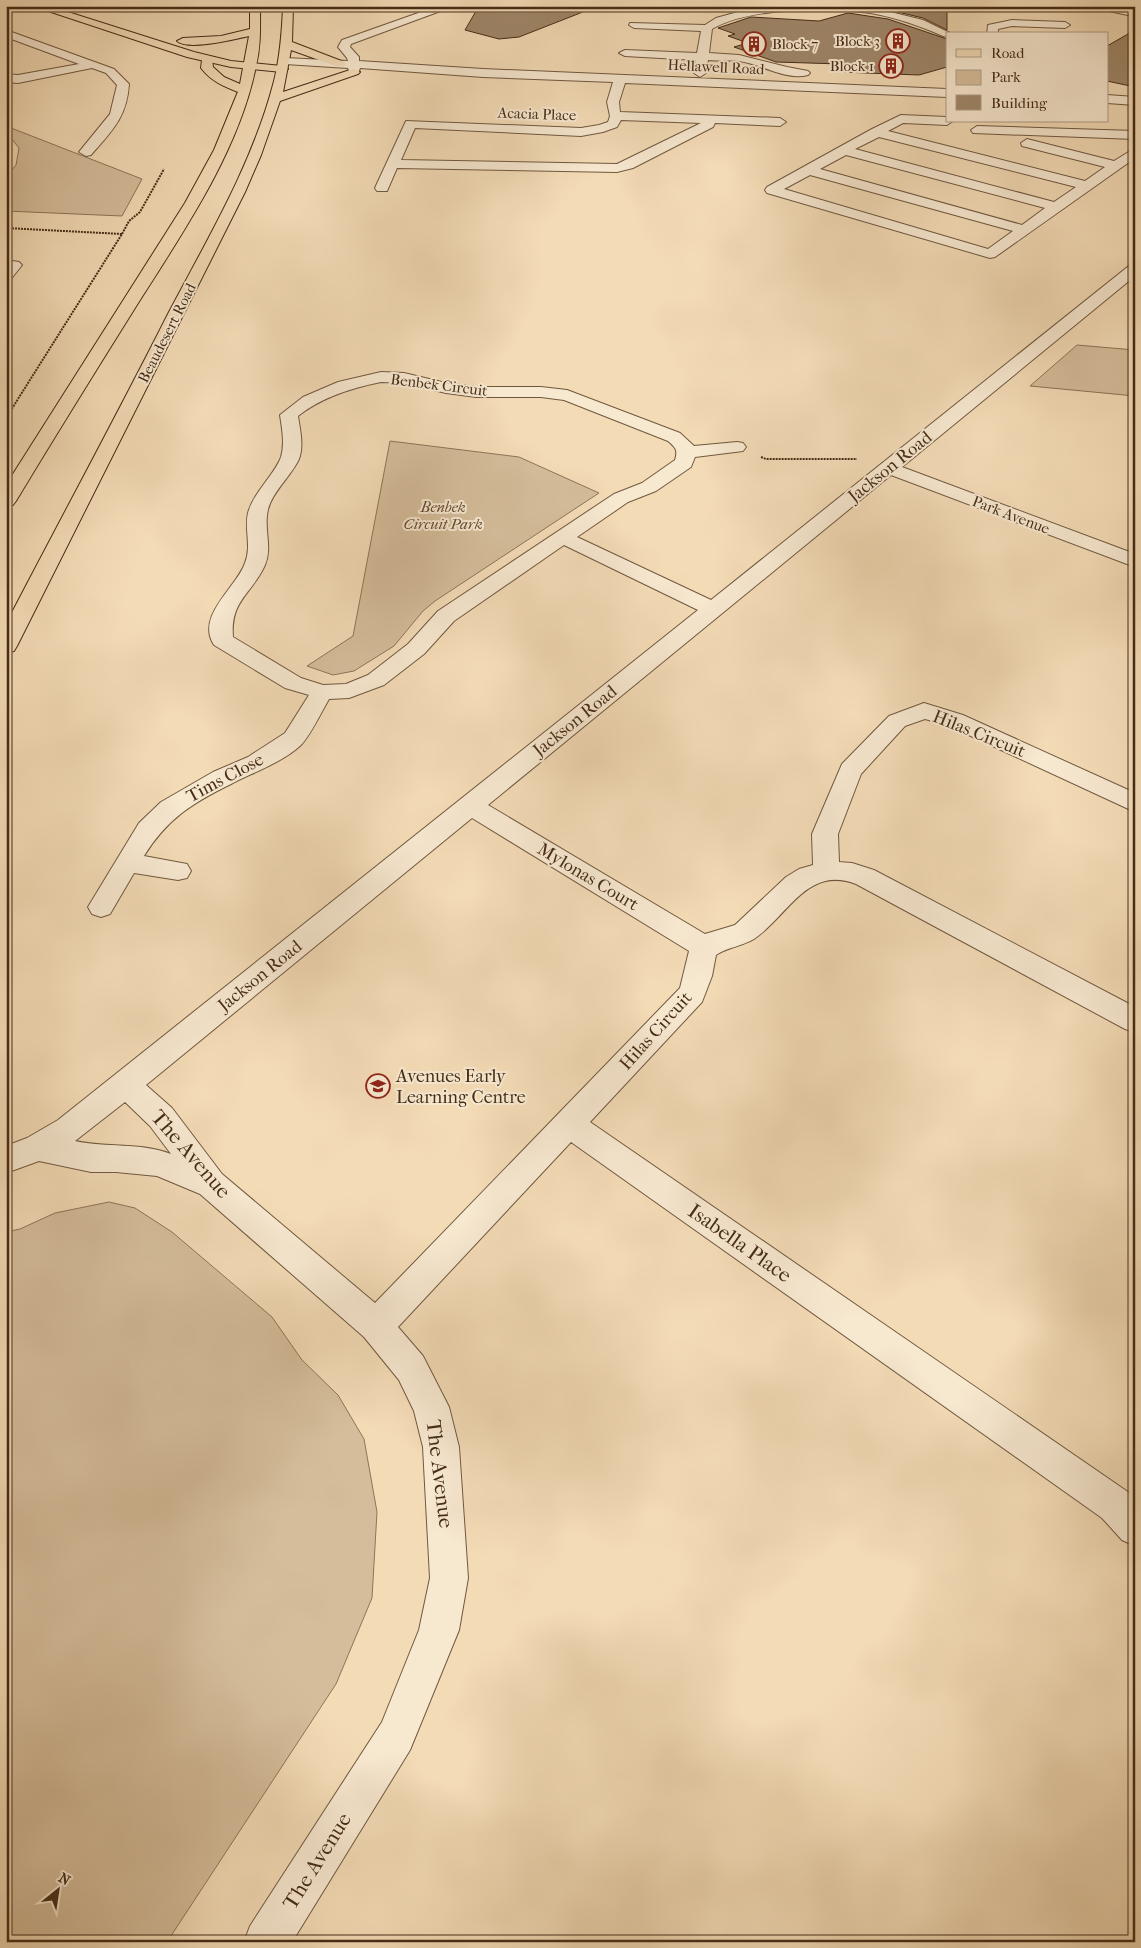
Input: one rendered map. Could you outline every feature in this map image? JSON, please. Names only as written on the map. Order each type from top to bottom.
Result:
[{"type":"main road","points":[[38,6],[208,60],[284,65]]},
{"type":"main road","points":[[6,501],[141,287],[198,192],[234,118],[252,62],[256,31],[255,6]]},
{"type":"main road","name":"Beaudesert Road","points":[[6,646],[234,198],[267,124],[284,65],[287,44],[288,6]]},
{"type":"main road","points":[[252,62],[178,39],[221,39],[256,31]]},
{"type":"main road","points":[[287,44],[340,64]]},
{"type":"main road","points":[[208,60],[207,68],[220,80],[243,90]]},
{"type":"main road","points":[[276,98],[354,69]]},
{"type":"street","points":[[354,69],[353,57],[344,47],[346,42],[449,6]]},
{"type":"street","points":[[1098,6],[1128,12]]},
{"type":"street","points":[[634,25],[707,28],[721,20],[737,15],[781,10],[845,8],[889,14],[946,34]]},
{"type":"street","points":[[1019,10],[1032,23]]},
{"type":"street","points":[[720,11],[737,15]]},
{"type":"street","points":[[993,32],[992,27],[998,25],[1032,23],[1065,25]]},
{"type":"street","points":[[699,82],[707,28]]},
{"type":"street","points":[[6,33],[110,71],[123,84],[123,102],[115,119],[86,152]]},
{"type":"street","points":[[625,53],[739,58],[755,61],[777,70],[814,74]]},
{"type":"street","points":[[6,89],[12,79],[93,64]]},
{"type":"street","name":"Hellawell Road","points":[[284,65],[340,64],[354,69]]},
{"type":"street","name":"Hellawell Road","points":[[284,65],[946,93]]},
{"type":"street","points":[[620,78],[612,102],[612,110],[616,116],[780,122]]},
{"type":"street","points":[[1108,99],[1135,100]]},
{"type":"street","name":"Acacia Place","points":[[393,164],[410,124],[457,128],[579,132],[602,130],[613,124],[616,116]]},
{"type":"street","points":[[946,121],[901,119],[772,190],[990,254],[1135,152]]},
{"type":"street","points":[[382,188],[393,164],[617,168],[628,165],[709,124],[710,120]]},
{"type":"street","points":[[965,124],[1135,135]]},
{"type":"street","points":[[965,124],[1115,165]]},
{"type":"street","points":[[876,132],[1086,186]]},
{"type":"street","points":[[844,150],[1056,207]]},
{"type":"street","points":[[808,170],[1024,230]]},
{"type":"street","points":[[6,264],[14,265],[6,276]]},
{"type":"street","name":"Jackson Road","points":[[6,1160],[38,1147],[69,1129],[126,1084],[1135,268]]},
{"type":"street","name":"Benbek Circuit","points":[[381,377],[404,378],[446,388],[476,392],[541,392],[567,395],[674,437],[685,446],[688,452],[684,463],[650,487],[621,498],[562,537],[446,616],[416,649],[376,680],[349,691],[322,692],[293,683],[222,640],[221,622],[227,606],[255,565],[259,549],[257,514],[269,488],[290,458],[292,441],[289,415],[301,403],[357,381],[381,377]]},
{"type":"street","points":[[688,452],[737,447]]},
{"type":"street","name":"Park Avenue","points":[[888,468],[1135,561]]},
{"type":"street","points":[[562,537],[714,609]]},
{"type":"street","name":"Tims Close","points":[[101,907],[148,829],[170,808],[222,778],[256,763],[293,739],[322,692]]},
{"type":"street","name":"Hilas Circuit","points":[[826,870],[825,834],[850,770],[897,721],[924,711],[956,720],[1135,803]]},
{"type":"street","name":"Mylonas Court","points":[[470,806],[706,948]]},
{"type":"street","points":[[127,863],[178,872]]},
{"type":"street","points":[[706,948],[716,941],[744,932],[795,884],[808,876],[826,870],[852,872],[865,877],[1135,1021]]},
{"type":"street","name":"Hilas Circuit","points":[[569,1124],[692,994],[698,976],[701,956],[706,948]]},
{"type":"street","name":"The Avenue","points":[[126,1084],[161,1117],[211,1184],[376,1326],[411,1368],[431,1407],[441,1447],[446,1500],[449,1578],[439,1630],[396,1736],[266,1942]]},
{"type":"street","points":[[376,1326],[569,1124]]},
{"type":"street","name":"Isabella Place","points":[[569,1124],[1115,1505],[1135,1528]]},
{"type":"street","points":[[38,1147],[91,1158],[116,1158],[159,1163],[211,1184]]},
{"type":"path","points":[[6,418],[129,221],[140,212],[164,169]]},
{"type":"path","points":[[6,228],[122,234]]},
{"type":"path","points":[[737,447],[766,459],[855,459],[888,468]]},
{"type":"green space","points":[[6,126],[142,179],[122,216],[6,211],[6,177],[16,165],[19,148],[6,132]]},
{"type":"green space","points":[[1077,345],[1135,350],[1135,396],[1030,386]]},
{"type":"green space","name":"Benbek Circuit Park","points":[[390,441],[519,457],[599,493],[435,601],[423,611],[394,646],[354,671],[333,675],[307,666],[353,636]]},
{"type":"green space","points":[[109,1202],[135,1208],[172,1232],[272,1317],[302,1360],[338,1395],[364,1439],[377,1512],[372,1598],[336,1684],[167,1942],[6,1942],[6,1232],[20,1229],[55,1213]]},
{"type":"building","points":[[479,6],[593,6],[593,8],[519,37],[499,39],[465,30]]},
{"type":"building","points":[[885,6],[947,6],[947,30],[923,18],[881,8]]},
{"type":"building","points":[[848,13],[888,19],[946,39],[946,67],[919,75],[841,72],[841,64],[776,62],[734,47],[748,43],[728,36],[735,34],[718,28],[751,17],[819,21]]},
{"type":"building","points":[[1135,30],[1135,87],[1108,81],[1108,45]]},
{"type":"place","name":"Block 3","points":[[898,41]]},
{"type":"place","name":"Block 7","points":[[754,44]]},
{"type":"place","name":"Block 1","points":[[891,66]]},
{"type":"place","name":"Avenues Early Learning Centre","points":[[378,1086]]}]
